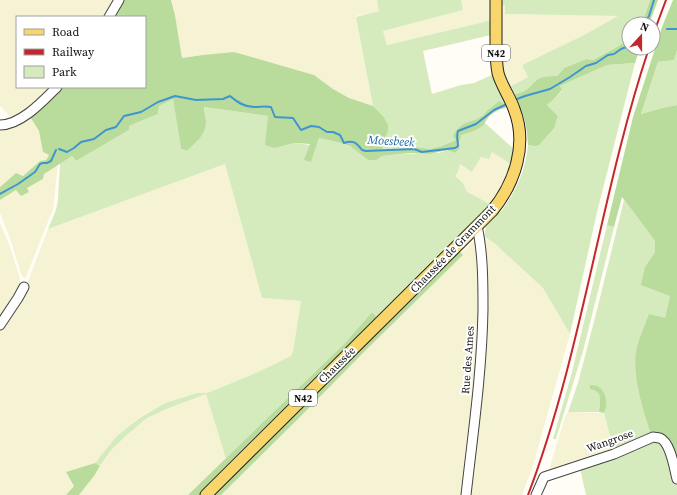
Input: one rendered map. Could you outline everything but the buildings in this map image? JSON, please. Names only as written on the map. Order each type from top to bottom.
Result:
[{"type":"main road","name":"Chaussée de Grammont","points":[[400,302],[492,211],[512,179],[520,146],[519,124],[498,74],[496,60],[496,0]]},
{"type":"main road","name":"Chaussée","points":[[206,495],[400,302]]},
{"type":"street","points":[[110,16],[119,0]]},
{"type":"street","points":[[0,125],[12,123],[29,113],[56,88]]},
{"type":"street","name":"Rue des Ames","points":[[466,495],[482,342],[483,284],[477,226]]},
{"type":"street","points":[[0,325],[24,287]]},
{"type":"street","name":"Wangrose","points":[[536,495],[544,477],[614,454],[653,437],[659,438],[668,446],[677,479]]},
{"type":"shaded area","points":[[0,0],[117,0],[108,16],[16,16],[16,88],[54,88],[40,101],[13,120],[0,106]]},
{"type":"shaded area","points":[[171,0],[377,0],[380,11],[356,16],[373,106],[349,98],[333,89],[314,75],[296,70],[280,66],[203,55],[182,58]]},
{"type":"shaded area","points":[[461,0],[491,0],[492,20],[387,45],[383,31],[463,10]]},
{"type":"shaded area","points":[[502,5],[505,5],[505,14],[619,16],[522,65],[528,77],[509,87],[503,70],[501,44]]},
{"type":"shaded area","points":[[29,115],[39,131],[44,153],[49,155],[46,160],[40,161],[23,176],[16,173],[0,187],[0,128],[10,128],[19,124]]},
{"type":"shaded area","points":[[492,152],[512,165],[490,206],[467,192],[463,183],[454,175],[458,172],[460,164],[472,172],[481,157]]},
{"type":"shaded area","points":[[58,164],[53,209],[25,279],[21,274],[9,235],[0,213],[0,200],[16,190],[29,192],[27,188],[43,179],[44,174]]},
{"type":"shaded area","points":[[225,164],[262,298],[301,301],[291,357],[207,393],[197,393],[165,403],[137,419],[116,437],[95,463],[66,472],[74,486],[66,495],[0,495],[0,328],[22,297],[48,229]]},
{"type":"shaded area","points":[[0,223],[9,244],[21,286],[0,321]]},
{"type":"shaded area","points":[[484,236],[494,243],[543,288],[570,334],[532,469],[522,495],[470,495],[486,283]]},
{"type":"shaded area","points":[[474,241],[476,244],[480,276],[478,353],[463,495],[221,495],[462,256],[460,253]]},
{"type":"shaded area","points":[[206,394],[226,459],[188,495],[79,495],[112,449],[147,418]]},
{"type":"shaded area","points":[[568,412],[604,413],[614,452],[548,473],[565,417]]},
{"type":"green space","points":[[120,0],[171,0],[182,58],[234,52],[314,75],[333,89],[349,98],[373,106],[383,116],[388,125],[388,131],[382,145],[383,150],[416,147],[430,149],[442,146],[456,140],[453,136],[459,127],[483,115],[499,101],[507,106],[491,115],[481,127],[461,135],[459,143],[460,148],[455,153],[447,150],[430,154],[411,153],[382,156],[377,160],[368,160],[350,146],[319,138],[311,162],[304,160],[310,144],[295,143],[274,148],[265,145],[268,116],[204,107],[206,123],[202,135],[187,151],[181,149],[173,99],[159,106],[158,114],[129,126],[129,130],[76,161],[72,156],[44,174],[43,179],[27,188],[29,192],[21,196],[16,190],[0,200],[0,187],[16,173],[23,176],[40,161],[46,160],[49,155],[43,152],[39,131],[29,115],[58,88],[146,88],[146,16],[111,16]]},
{"type":"green space","points":[[377,0],[461,0],[463,10],[383,31],[387,45],[492,20],[491,35],[423,51],[432,94],[461,85],[474,83],[494,74],[507,106],[492,107],[483,116],[463,125],[456,140],[442,146],[430,149],[416,147],[383,150],[382,145],[386,137],[383,116],[373,106],[356,17],[379,11]]},
{"type":"green space","points":[[502,0],[650,0],[645,16],[621,16],[621,45],[593,60],[586,59],[564,68],[557,76],[538,79],[523,92],[514,95],[509,87],[528,77],[522,65],[584,35],[618,16],[505,14],[505,5],[502,5]]},
{"type":"green space","points":[[650,0],[658,0],[652,16],[645,16]]},
{"type":"green space","points":[[673,0],[677,0],[677,50],[674,60],[658,62],[641,114],[677,105],[677,464],[670,442],[660,434],[651,435],[637,380],[637,347],[649,314],[665,318],[670,296],[641,285],[645,267],[655,252],[655,241],[622,197],[614,227],[607,225],[633,117],[653,56],[661,56],[662,27]]},
{"type":"green space","points":[[621,45],[621,56],[637,56],[635,63],[607,65],[560,86],[562,90],[547,105],[558,116],[554,128],[539,145],[528,145],[524,119],[514,95],[526,90],[538,79],[557,76],[564,68],[586,59],[593,60]]},
{"type":"green space","points":[[677,50],[677,105],[641,114],[658,62],[674,60]]},
{"type":"green space","points":[[635,63],[597,212],[570,334],[543,288],[494,243],[484,236],[486,227],[503,209],[513,194],[523,171],[528,145],[534,146],[556,122],[558,116],[547,105],[562,91],[560,86],[607,65]]},
{"type":"green space","points":[[173,98],[181,149],[187,151],[197,142],[206,123],[204,107],[269,116],[283,146],[295,143],[310,145],[311,161],[319,138],[350,146],[368,160],[377,160],[382,156],[439,153],[447,150],[455,153],[460,148],[460,135],[474,130],[485,123],[515,150],[512,165],[492,152],[489,159],[481,157],[472,172],[460,164],[458,172],[455,176],[463,183],[467,192],[486,202],[490,206],[377,317],[372,312],[344,344],[226,459],[206,394],[147,418],[112,449],[100,466],[95,463],[116,437],[138,419],[165,403],[197,393],[207,393],[256,373],[291,356],[293,351],[301,301],[262,298],[225,164],[48,229],[56,210],[58,200],[60,163],[72,156],[76,161],[129,130],[129,126],[158,114],[159,106]]},
{"type":"green space","points":[[624,200],[655,241],[655,252],[645,267],[670,296],[665,319],[638,387],[651,435],[614,452],[604,413],[603,392],[594,390],[599,394],[599,412],[568,412],[578,383]]},
{"type":"green space","points":[[607,225],[614,227],[583,351],[556,439],[553,439],[572,372]]},
{"type":"green space","points":[[459,251],[463,255],[300,417],[221,495],[213,495]]},
{"type":"green space","points":[[372,312],[377,317],[199,495],[188,495],[344,344]]},
{"type":"green space","points":[[590,385],[597,386],[605,394],[606,406],[604,413],[599,412],[599,394],[590,389]]},
{"type":"green space","points":[[654,439],[663,444],[677,483],[677,495],[586,495],[580,468]]},
{"type":"green space","points":[[95,463],[100,466],[79,495],[66,495],[74,486],[66,472]]},
{"type":"waterway","points":[[649,16],[654,0]]},
{"type":"waterway","name":"Moesbeek","points":[[667,29],[677,29]]},
{"type":"waterway","name":"Moesbeek","points":[[517,99],[550,89],[586,66],[596,63],[621,49]]},
{"type":"waterway","name":"Moesbeek","points":[[59,149],[67,152],[81,142],[94,139],[106,130],[116,127],[124,116],[141,112],[158,102],[175,96],[196,100],[223,99],[230,96],[247,106],[271,107],[275,117],[293,118],[301,130],[311,126],[319,127],[327,132],[333,132],[340,135],[344,143],[354,142],[362,150],[366,151],[414,149],[422,152],[455,148],[458,146],[458,131],[476,124],[494,110],[505,105]]},
{"type":"waterway","points":[[0,194],[35,172],[40,164],[51,161],[56,150]]},
{"type":"railway","points":[[660,16],[666,0]]},
{"type":"railway","points":[[528,495],[547,440],[563,385],[578,329],[617,159],[647,56]]}]
